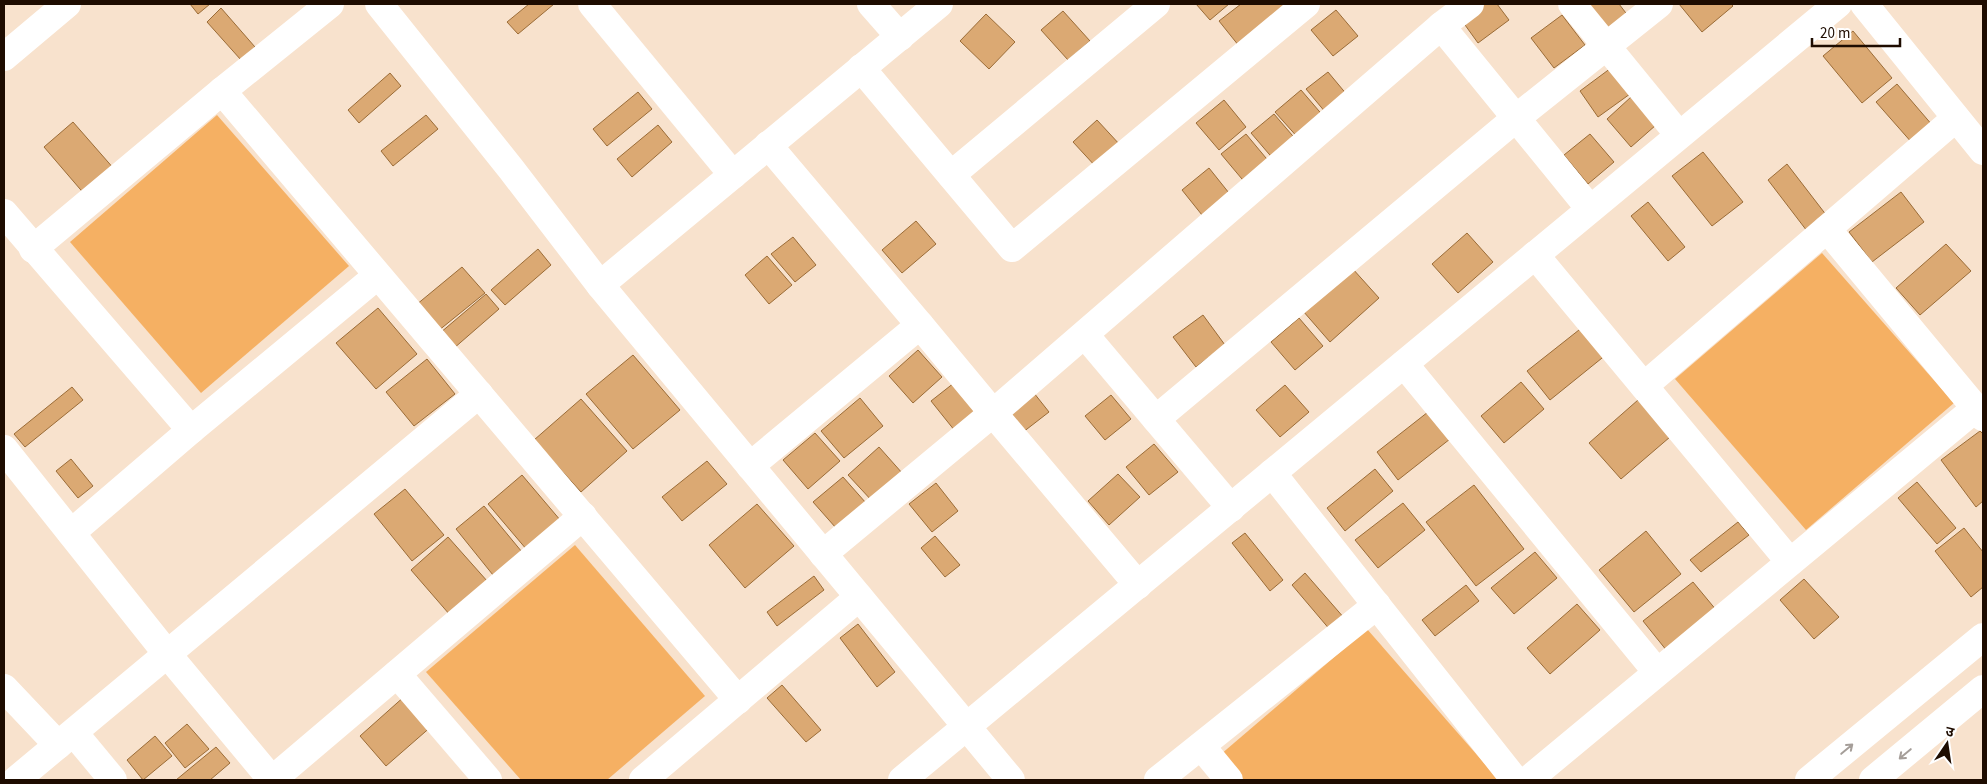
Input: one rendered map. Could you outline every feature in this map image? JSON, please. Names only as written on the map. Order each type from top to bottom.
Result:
[{"type":"street","points":[[4,58],[67,4]]},
{"type":"street","points":[[33,249],[222,91],[330,4]]},
{"type":"street","points":[[379,4],[511,169],[600,285],[1011,780]]},
{"type":"street","points":[[592,4],[733,175]]},
{"type":"street","points":[[871,4],[900,36]]},
{"type":"street","points":[[600,285],[939,4]]},
{"type":"street","points":[[951,175],[1156,4]]},
{"type":"street","points":[[861,68],[1012,248],[1306,4]]},
{"type":"street","points":[[823,554],[993,414],[1441,26],[1470,4]]},
{"type":"street","points":[[1572,4],[1679,135]]},
{"type":"street","points":[[1156,419],[1515,119],[1659,4]]},
{"type":"street","points":[[902,780],[1838,4]]},
{"type":"street","points":[[1864,4],[1983,151]]},
{"type":"street","points":[[1441,26],[1590,209]]},
{"type":"street","points":[[222,91],[738,700]]},
{"type":"street","points":[[1644,386],[1956,118]]},
{"type":"street","points":[[768,145],[1138,585]]},
{"type":"street","points":[[4,213],[33,249],[192,430]]},
{"type":"street","points":[[1528,780],[1790,562],[1979,412],[1827,229]]},
{"type":"street","points":[[1535,255],[1790,562]]},
{"type":"street","points":[[72,533],[377,276]]},
{"type":"street","points":[[750,466],[920,325]]},
{"type":"street","points":[[1085,335],[1231,508]]},
{"type":"street","points":[[1404,364],[1657,672]]},
{"type":"street","points":[[16,780],[479,394]]},
{"type":"street","points":[[4,449],[168,655],[272,780],[583,516]]},
{"type":"street","points":[[1272,474],[1515,780]]},
{"type":"street","points":[[643,780],[860,598]]},
{"type":"street","points":[[1158,780],[1377,605]]},
{"type":"street","points":[[1810,780],[1983,637]]},
{"type":"street","points":[[397,674],[488,780]]},
{"type":"street","points":[[4,688],[113,780]]},
{"type":"street","points":[[1873,780],[1983,689]]},
{"type":"street","points":[[1201,746],[1229,780]]},
{"type":"shaded area","points":[[217,115],[349,266],[201,393],[70,242]]},
{"type":"shaded area","points":[[1822,253],[1954,403],[1806,530],[1675,379]]},
{"type":"shaded area","points":[[575,545],[705,696],[607,780],[521,780],[426,672]]},
{"type":"shaded area","points":[[1367,629],[1498,779],[1241,780],[1220,755]]},
{"type":"building","points":[[190,4],[210,4],[198,14]]},
{"type":"building","points":[[529,4],[554,4],[518,34],[507,22]]},
{"type":"building","points":[[1196,4],[1229,4],[1210,20]]},
{"type":"building","points":[[1241,4],[1292,4],[1243,51],[1219,21]]},
{"type":"building","points":[[1479,4],[1497,4],[1509,20],[1478,43],[1460,18]]},
{"type":"building","points":[[1584,4],[1619,4],[1629,17],[1608,34]]},
{"type":"building","points":[[1679,4],[1731,4],[1733,6],[1702,32]]},
{"type":"building","points":[[221,8],[255,47],[241,60],[207,22]]},
{"type":"building","points":[[1336,10],[1358,36],[1333,56],[1311,30]]},
{"type":"building","points":[[1063,11],[1090,41],[1068,60],[1041,30]]},
{"type":"building","points":[[986,14],[1015,42],[989,69],[960,41]]},
{"type":"building","points":[[1562,15],[1585,45],[1554,68],[1531,38]]},
{"type":"building","points":[[1853,31],[1892,78],[1862,103],[1823,56]]},
{"type":"building","points":[[1611,68],[1630,94],[1598,117],[1580,91]]},
{"type":"building","points":[[1328,72],[1348,96],[1326,113],[1306,89]]},
{"type":"building","points":[[390,73],[401,86],[359,123],[348,110]]},
{"type":"building","points":[[1897,84],[1933,126],[1913,144],[1876,102]]},
{"type":"building","points":[[1301,90],[1325,118],[1300,140],[1275,112]]},
{"type":"building","points":[[638,92],[652,109],[607,146],[593,129]]},
{"type":"building","points":[[1631,97],[1656,125],[1631,147],[1607,119]]},
{"type":"building","points":[[1224,100],[1246,127],[1219,150],[1196,123]]},
{"type":"building","points":[[1274,114],[1298,142],[1275,161],[1251,133]]},
{"type":"building","points":[[426,115],[438,129],[393,166],[381,151]]},
{"type":"building","points":[[1097,120],[1121,146],[1097,168],[1073,142]]},
{"type":"building","points":[[73,122],[115,170],[86,196],[44,147]]},
{"type":"building","points":[[658,125],[672,142],[632,177],[617,159]]},
{"type":"building","points":[[1246,134],[1271,164],[1247,185],[1221,154]]},
{"type":"building","points":[[1590,134],[1614,162],[1588,184],[1564,155]]},
{"type":"building","points":[[1703,152],[1743,202],[1712,226],[1672,176]]},
{"type":"building","points":[[1787,164],[1827,216],[1807,231],[1768,180]]},
{"type":"building","points":[[1209,168],[1233,198],[1206,220],[1182,190]]},
{"type":"building","points":[[1901,192],[1924,222],[1872,262],[1849,232]]},
{"type":"building","points":[[1648,202],[1685,247],[1668,261],[1631,216]]},
{"type":"building","points":[[916,221],[936,244],[902,273],[882,250]]},
{"type":"building","points":[[1467,233],[1493,262],[1458,293],[1432,264]]},
{"type":"building","points":[[793,237],[816,265],[795,282],[771,254]]},
{"type":"building","points":[[1946,244],[1971,271],[1920,315],[1896,288]]},
{"type":"building","points":[[538,249],[551,265],[505,305],[491,290]]},
{"type":"building","points":[[767,256],[792,285],[769,304],[745,275]]},
{"type":"building","points":[[462,267],[485,293],[438,331],[416,305]]},
{"type":"building","points":[[1352,268],[1379,298],[1330,342],[1303,311]]},
{"type":"building","points":[[486,294],[499,309],[453,349],[440,333]]},
{"type":"building","points":[[378,308],[417,354],[376,389],[336,343]]},
{"type":"building","points":[[1203,315],[1225,345],[1196,367],[1173,337]]},
{"type":"building","points":[[1299,318],[1323,346],[1295,370],[1271,342]]},
{"type":"building","points":[[1584,326],[1607,354],[1550,400],[1527,371]]},
{"type":"building","points":[[918,350],[942,377],[913,403],[889,376]]},
{"type":"building","points":[[633,355],[680,410],[633,449],[586,394]]},
{"type":"building","points":[[427,359],[455,394],[414,426],[386,392]]},
{"type":"building","points":[[959,379],[983,409],[955,431],[931,401]]},
{"type":"building","points":[[1521,382],[1544,409],[1504,443],[1481,416]]},
{"type":"building","points":[[1285,385],[1309,412],[1280,437],[1256,410]]},
{"type":"building","points":[[72,387],[83,400],[25,447],[14,434]]},
{"type":"building","points":[[1030,388],[1049,412],[1018,436],[999,412]]},
{"type":"building","points":[[1111,395],[1131,419],[1105,440],[1085,416]]},
{"type":"building","points":[[860,398],[883,426],[844,458],[821,431]]},
{"type":"building","points":[[581,399],[627,451],[581,492],[534,440]]},
{"type":"building","points":[[1638,400],[1670,437],[1621,479],[1589,443]]},
{"type":"building","points":[[1428,412],[1450,439],[1398,480],[1377,452]]},
{"type":"building","points":[[1980,431],[1983,434],[1983,501],[1976,507],[1941,460]]},
{"type":"building","points":[[815,433],[840,461],[808,489],[783,460]]},
{"type":"building","points":[[1154,444],[1178,472],[1149,495],[1126,467]]},
{"type":"building","points":[[879,447],[903,474],[873,502],[848,475]]},
{"type":"building","points":[[71,459],[93,486],[78,498],[56,471]]},
{"type":"building","points":[[707,461],[727,484],[682,521],[662,497]]},
{"type":"building","points":[[1375,469],[1393,491],[1345,531],[1327,508]]},
{"type":"building","points":[[1118,474],[1140,497],[1109,525],[1088,501]]},
{"type":"building","points":[[522,475],[561,521],[527,550],[488,504]]},
{"type":"building","points":[[843,477],[866,503],[836,528],[813,502]]},
{"type":"building","points":[[1917,482],[1956,528],[1937,544],[1898,498]]},
{"type":"building","points":[[936,483],[958,511],[932,532],[909,504]]},
{"type":"building","points":[[1474,485],[1524,549],[1476,586],[1426,522]]},
{"type":"building","points":[[405,489],[444,535],[412,561],[374,514]]},
{"type":"building","points":[[1403,503],[1425,530],[1378,568],[1355,540]]},
{"type":"building","points":[[757,504],[794,546],[745,588],[709,545]]},
{"type":"building","points":[[484,506],[522,552],[493,575],[456,529]]},
{"type":"building","points":[[1738,522],[1749,535],[1701,572],[1690,560]]},
{"type":"building","points":[[1964,528],[1983,552],[1983,587],[1971,597],[1935,551]]},
{"type":"building","points":[[1646,531],[1681,574],[1634,612],[1599,570]]},
{"type":"building","points":[[1245,533],[1283,580],[1270,591],[1232,543]]},
{"type":"building","points":[[935,536],[960,565],[945,577],[921,548]]},
{"type":"building","points":[[448,537],[488,582],[450,615],[411,570]]},
{"type":"building","points":[[1535,552],[1557,578],[1514,614],[1491,588]]},
{"type":"building","points":[[1305,573],[1345,619],[1331,631],[1292,585]]},
{"type":"building","points":[[814,576],[824,590],[777,626],[767,612]]},
{"type":"building","points":[[1804,579],[1839,617],[1814,639],[1780,600]]},
{"type":"building","points":[[1693,582],[1717,611],[1667,651],[1643,621]]},
{"type":"building","points":[[1466,585],[1479,601],[1435,636],[1422,620]]},
{"type":"building","points":[[1577,604],[1600,630],[1550,674],[1527,648]]},
{"type":"building","points":[[858,624],[895,672],[877,687],[840,638]]},
{"type":"building","points":[[782,685],[821,730],[806,742],[767,698]]},
{"type":"building","points":[[406,695],[433,725],[386,766],[360,736]]},
{"type":"building","points":[[187,724],[209,749],[185,768],[165,743]]},
{"type":"building","points":[[155,736],[172,756],[143,780],[127,760]]},
{"type":"building","points":[[216,747],[230,763],[210,780],[176,780]]}]
